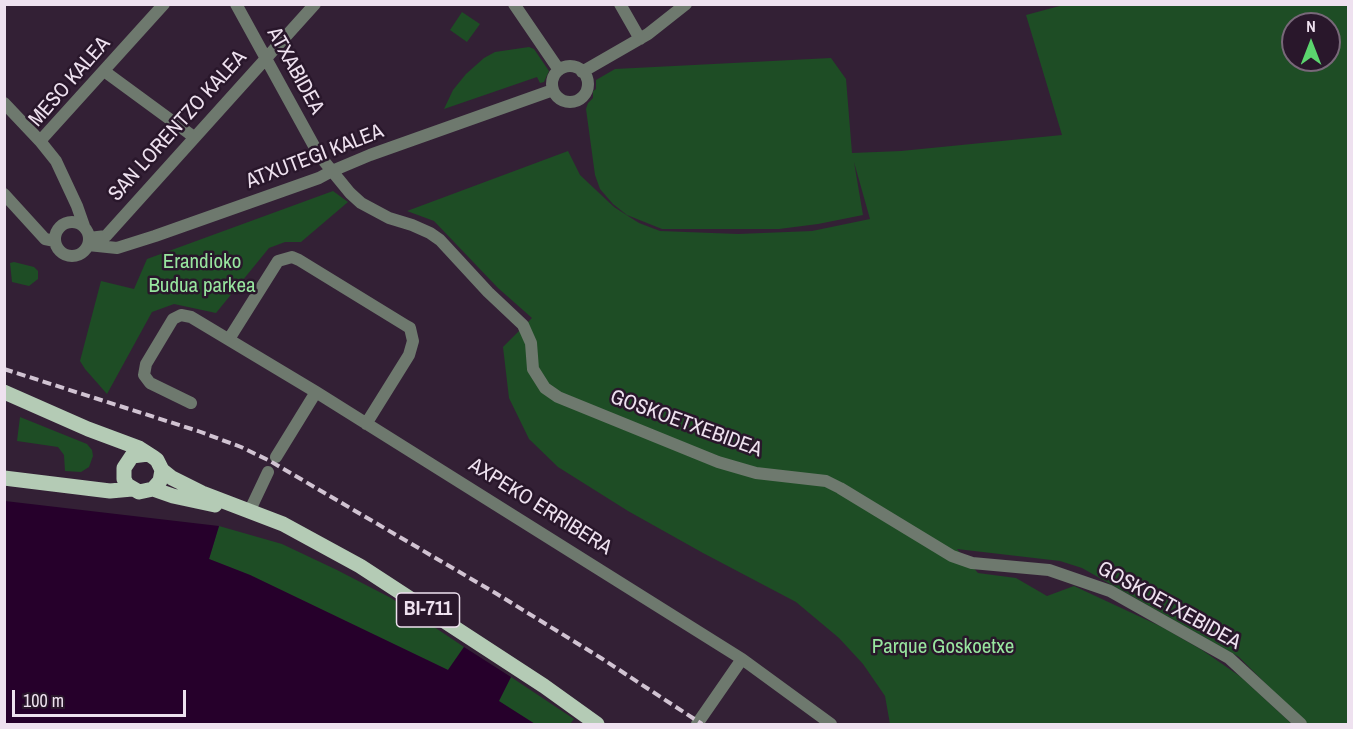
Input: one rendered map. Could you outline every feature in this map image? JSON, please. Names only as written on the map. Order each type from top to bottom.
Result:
[{"type":"main road","points":[[4,392],[139,448],[148,454]]},
{"type":"main road","points":[[106,435],[121,451],[124,478],[132,489]]},
{"type":"main road","points":[[4,472],[103,483],[118,477],[132,456],[148,454]]},
{"type":"main road","name":"BI-711","points":[[148,454],[157,460],[162,470],[172,478],[202,493],[283,524],[360,566],[544,686],[597,724]]},
{"type":"main road","points":[[153,489],[160,481],[162,470]]},
{"type":"main road","name":"BI-711","points":[[4,478],[110,491],[132,489],[139,492],[153,489],[193,501],[242,511],[250,510]]},
{"type":"street","name":"MESO KALEA","points":[[84,226],[56,161],[40,141],[164,4]]},
{"type":"street","name":"ATXABIDEA","points":[[236,4],[319,155],[350,193],[361,203],[389,218],[412,225],[440,240],[488,292],[523,325],[531,343]]},
{"type":"street","name":"SAN LORENTZO KALEA","points":[[89,242],[106,236],[315,4]]},
{"type":"street","points":[[514,4],[559,70]]},
{"type":"street","points":[[620,4],[640,39]]},
{"type":"street","points":[[582,72],[640,39],[686,4]]},
{"type":"street","points":[[568,67],[582,72],[587,81],[587,87],[578,100],[568,102],[555,95],[553,77],[559,70],[568,67]]},
{"type":"street","points":[[104,71],[194,137]]},
{"type":"street","name":"ATXUTEGI KALEA","points":[[89,242],[117,248],[319,178],[380,152],[553,90]]},
{"type":"street","points":[[4,103],[40,141]]},
{"type":"street","points":[[4,194],[45,239],[55,241]]},
{"type":"street","points":[[73,222],[84,226],[89,242],[82,253],[68,255],[59,250],[55,235],[62,225],[73,222]]},
{"type":"street","points":[[229,339],[278,261],[292,257],[410,328],[412,347],[396,378],[366,424]]},
{"type":"street","name":"AXPEKO ERRIBERA","points":[[191,403],[145,379],[144,371],[173,319],[181,315],[191,317],[229,339],[540,531],[742,659],[831,724]]},
{"type":"street","name":"GOSKOETXEBIDEA","points":[[531,343],[532,369],[545,388],[558,397],[718,462],[756,473],[826,482],[840,488],[952,556],[972,563],[1049,570],[1110,591],[1229,658],[1301,724]]},
{"type":"street","points":[[276,457],[316,392]]},
{"type":"street","points":[[250,510],[268,472]]},
{"type":"street","points":[[697,724],[742,659]]},
{"type":"green space","name":"Parque Goskoetxe","points":[[1067,4],[1348,5],[1348,724],[1306,724],[1239,657],[1082,568],[1060,561],[957,549],[978,573],[1016,578],[1047,596],[1074,586],[1162,627],[1202,650],[1241,677],[1292,724],[890,724],[885,696],[863,664],[839,638],[796,602],[628,511],[558,467],[529,439],[509,398],[503,347],[532,318],[498,288],[434,221],[407,211],[568,151],[580,175],[614,207],[639,223],[660,231],[738,234],[812,231],[870,219],[854,162],[863,215],[779,229],[662,229],[627,215],[600,189],[595,175],[586,109],[593,98],[596,80],[615,69],[831,58],[846,79],[852,153],[901,151],[1062,135],[1026,15]]},
{"type":"green space","points":[[462,12],[480,24],[467,42],[450,30]]},
{"type":"green space","points":[[529,47],[534,49],[549,71],[544,82],[540,83],[537,77],[444,109],[453,90],[484,58],[495,52]]},
{"type":"green space","name":"Erandioko Budua parkea","points":[[333,191],[348,202],[301,242],[285,242],[269,248],[216,313],[174,304],[152,312],[107,394],[85,369],[80,361],[101,281],[134,289],[147,259]]},
{"type":"green space","points":[[10,263],[34,267],[38,271],[38,279],[29,286],[12,282]]},
{"type":"green space","points":[[20,417],[87,444],[93,456],[89,467],[81,472],[65,471],[64,455],[58,447],[17,441]]},
{"type":"green space","points":[[219,526],[282,544],[337,570],[391,598],[464,647],[448,670],[250,575],[209,559]]},
{"type":"green space","points":[[511,677],[574,719],[570,724],[535,724],[498,701]]},
{"type":"shaded area","points":[[5,501],[219,526],[209,559],[250,575],[448,670],[464,647],[511,677],[499,701],[535,724],[5,724]]},
{"type":"railway","points":[[4,369],[198,431],[270,461],[497,594],[702,724]]}]
